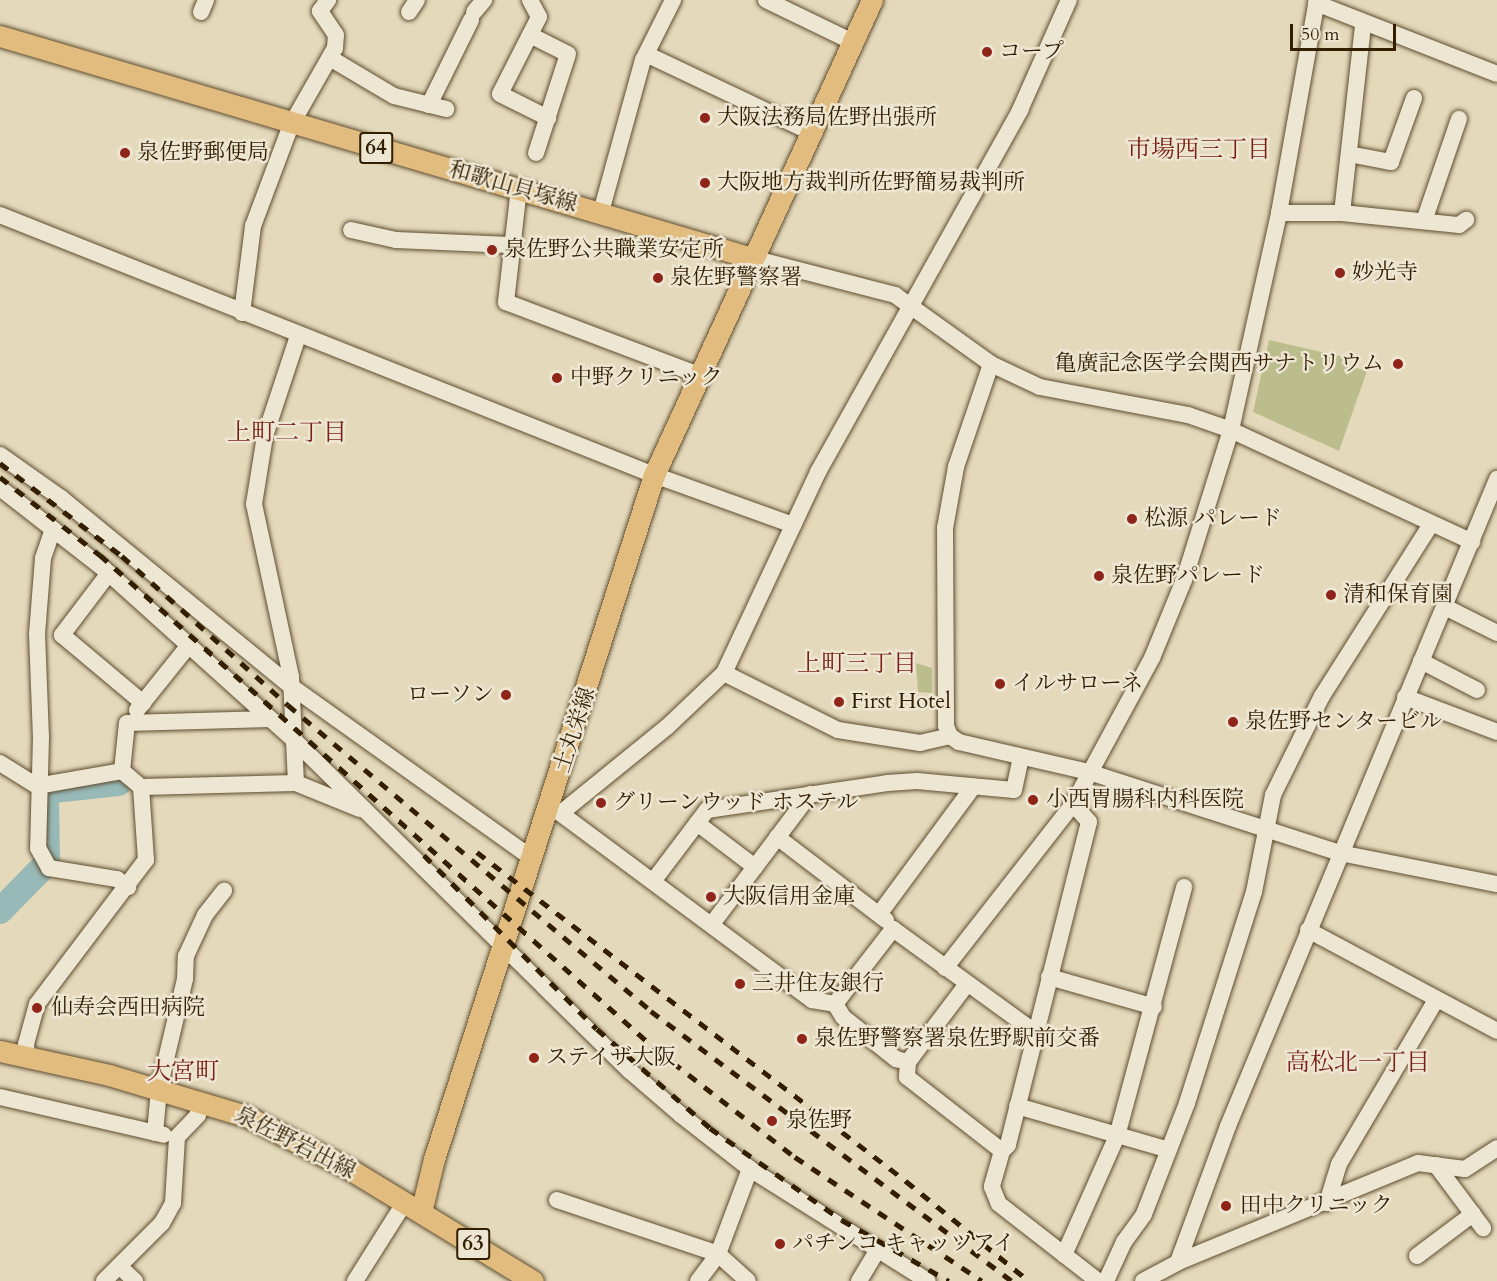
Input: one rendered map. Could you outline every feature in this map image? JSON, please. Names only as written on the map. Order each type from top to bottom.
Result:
[{"type":"main road","points":[[752,258],[872,0]]},
{"type":"main road","name":"和歌山貝塚線","points":[[0,36],[291,125],[519,188],[752,258]]},
{"type":"main road","name":"土丸栄線","points":[[413,1207],[434,1159],[532,858],[556,809],[654,475],[752,258]]},
{"type":"main road","name":"泉佐野岩出線","points":[[0,1052],[159,1089],[260,1122],[413,1207],[526,1279]]},
{"type":"street","points":[[242,313],[253,226],[291,125],[330,58],[336,35],[320,11],[328,0]]},
{"type":"street","points":[[530,0],[539,17],[500,94],[548,118]]},
{"type":"street","points":[[601,212],[646,54],[673,0]]},
{"type":"street","points":[[766,0],[853,42]]},
{"type":"street","points":[[835,1004],[813,1001],[556,809],[667,727],[724,674],[818,472],[1020,110],[1069,0]]},
{"type":"street","points":[[945,968],[1072,804],[1152,658],[1184,580],[1231,430],[1278,213],[1316,2],[1363,25],[1497,74]]},
{"type":"street","points":[[429,105],[476,11]]},
{"type":"street","points":[[1342,213],[1363,25]]},
{"type":"street","points":[[530,35],[568,54],[536,153]]},
{"type":"street","points":[[646,54],[810,132]]},
{"type":"street","points":[[330,58],[394,96],[446,109]]},
{"type":"street","points":[[1349,154],[1391,162],[1414,98]]},
{"type":"street","points":[[1424,221],[1459,119]]},
{"type":"street","points":[[519,188],[506,302],[699,375]]},
{"type":"street","points":[[1278,213],[1342,213],[1459,225],[1466,220]]},
{"type":"street","points":[[0,215],[298,336],[654,475],[793,525]]},
{"type":"street","points":[[351,230],[396,240],[512,245]]},
{"type":"street","points":[[752,258],[895,295],[991,364],[1040,387],[1188,415],[1231,430],[1472,542]]},
{"type":"street","points":[[296,783],[292,687],[254,504],[265,436],[298,336]]},
{"type":"street","points":[[991,364],[956,467],[945,528],[946,726],[950,736],[959,742],[1089,772],[1340,853],[1497,884]]},
{"type":"street","points":[[0,455],[61,498],[292,687],[532,858]]},
{"type":"street","points":[[1179,1262],[1228,1126],[1497,479]]},
{"type":"street","points":[[0,488],[109,573],[294,740],[504,944],[630,1071],[750,1169],[928,1281]]},
{"type":"street","points":[[1106,1281],[1124,1242],[1144,1214],[1169,1150],[1254,892],[1274,795],[1322,696],[1431,524]]},
{"type":"street","points":[[53,529],[43,558],[37,634],[41,737],[37,786],[38,848],[46,865],[117,879],[129,887]]},
{"type":"street","points":[[62,635],[109,573]]},
{"type":"street","points":[[1445,607],[1497,633]]},
{"type":"street","points":[[37,634],[62,635],[143,703]]},
{"type":"street","points":[[122,771],[127,723],[189,645]]},
{"type":"street","points":[[1421,661],[1477,690]]},
{"type":"street","points":[[724,674],[838,730],[920,743],[950,736]]},
{"type":"street","points":[[1405,697],[1497,732]]},
{"type":"street","points":[[127,723],[270,719]]},
{"type":"street","points":[[654,880],[707,810],[917,781],[1014,790],[1021,758]]},
{"type":"street","points":[[0,763],[37,786],[122,771]]},
{"type":"street","points":[[122,771],[141,787],[296,783],[367,811]]},
{"type":"street","points":[[27,1058],[26,1044],[37,1004],[129,887],[146,860],[141,787]]},
{"type":"street","points":[[880,914],[973,787]]},
{"type":"street","points":[[712,924],[810,794]]},
{"type":"street","points":[[1072,804],[1089,822],[1008,1145],[1002,1151],[992,1187],[999,1204],[1098,1281]]},
{"type":"street","points":[[697,823],[755,867]]},
{"type":"street","points":[[777,837],[880,914],[893,929],[967,984],[981,989],[1035,1032]]},
{"type":"street","points":[[1064,1255],[1117,1136],[1154,1006],[1184,887]]},
{"type":"street","points":[[154,1133],[159,1089],[185,978],[186,956],[205,915],[224,891]]},
{"type":"street","points":[[835,1004],[893,929]]},
{"type":"street","points":[[1308,930],[1497,1031]]},
{"type":"street","points":[[1049,977],[1154,1006]]},
{"type":"street","points":[[967,984],[908,1062],[907,1077],[1002,1151]]},
{"type":"street","points":[[1327,1203],[1339,1164],[1436,1000]]},
{"type":"street","points":[[835,1004],[843,1017],[897,1059],[908,1062]]},
{"type":"street","points":[[0,1097],[177,1137]]},
{"type":"street","points":[[104,1281],[162,1223],[174,1203],[177,1137],[198,1115],[199,1102]]},
{"type":"street","points":[[1017,1106],[1169,1150]]},
{"type":"street","points":[[1143,1281],[1179,1262],[1327,1203],[1418,1163],[1465,1168],[1497,1148]]},
{"type":"street","points":[[1436,1165],[1483,1228]]},
{"type":"street","points":[[698,1281],[718,1254],[750,1169]]},
{"type":"street","points":[[557,1200],[718,1254],[748,1281]]},
{"type":"street","points":[[355,1281],[413,1207]]},
{"type":"street","points":[[1417,1256],[1473,1214]]},
{"type":"street","points":[[859,1281],[878,1251]]},
{"type":"street","points":[[119,1266],[135,1281]]},
{"type":"green space","points":[[1269,340],[1344,357],[1341,364],[1367,371],[1339,451],[1253,412]]},
{"type":"green space","points":[[916,663],[932,668],[932,693],[918,692]]},
{"type":"waterway","points":[[0,911],[47,863],[46,797],[53,790],[119,783]]},
{"type":"railway","points":[[0,463],[122,556],[288,705],[651,1011],[1012,1281]]},
{"type":"railway","points":[[0,477],[100,555],[657,1050],[795,1157],[982,1281]]},
{"type":"railway","points":[[477,852],[906,1181],[1029,1281]]},
{"type":"railway","points":[[424,855],[597,1029],[710,1128],[842,1220],[949,1281]]},
{"type":"place","name":"コープ","points":[[987,52]]},
{"type":"place","name":"大阪法務局佐野出張所","points":[[705,118]]},
{"type":"place","name":"泉佐野郵便局","points":[[125,153]]},
{"type":"place","name":"大阪地方裁判所佐野簡易裁判所","points":[[705,183]]},
{"type":"place","name":"泉佐野公共職業安定所","points":[[492,250]]},
{"type":"place","name":"妙光寺","points":[[1340,273]]},
{"type":"place","name":"泉佐野警察署","points":[[658,278]]},
{"type":"place","name":"亀廣記念医学会関西サナトリウム","points":[[1398,364]]},
{"type":"place","name":"中野クリニック","points":[[557,378]]},
{"type":"place","name":"松源 パレード","points":[[1132,519]]},
{"type":"place","name":"泉佐野パレード","points":[[1099,576]]},
{"type":"place","name":"清和保育園","points":[[1331,595]]},
{"type":"place","name":"イルサローネ","points":[[1000,684]]},
{"type":"place","name":"ローソン","points":[[506,695]]},
{"type":"place","name":"First Hotel","points":[[839,702]]},
{"type":"place","name":"泉佐野センタービル","points":[[1233,722]]},
{"type":"place","name":"小西胃腸科内科医院","points":[[1033,800]]},
{"type":"place","name":"グリーンウッド ホステル","points":[[601,803]]},
{"type":"place","name":"大阪信用金庫","points":[[711,897]]},
{"type":"place","name":"三井住友銀行","points":[[740,984]]},
{"type":"place","name":"仙寿会西田病院","points":[[37,1008]]},
{"type":"place","name":"泉佐野警察署泉佐野駅前交番","points":[[802,1039]]},
{"type":"place","name":"ステイザ大阪","points":[[534,1058]]},
{"type":"place","name":"泉佐野","points":[[772,1121]]},
{"type":"place","name":"田中クリニック","points":[[1226,1206]]},
{"type":"place","name":"パチンコ キャッツアイ","points":[[780,1244]]},
{"type":"district","name":"市場西三丁目","points":[[1199,150]]},
{"type":"district","name":"上町二丁目","points":[[287,433]]},
{"type":"district","name":"上町三丁目","points":[[857,664]]},
{"type":"district","name":"高松北一丁目","points":[[1358,1063]]},
{"type":"district","name":"大宮町","points":[[183,1072]]}]
